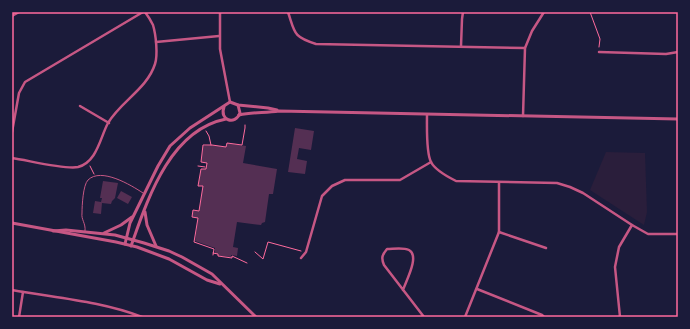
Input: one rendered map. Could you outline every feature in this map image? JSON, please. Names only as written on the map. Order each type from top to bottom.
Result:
[{"type":"street","points":[[12,16],[19,12]]},
{"type":"street","points":[[12,132],[19,94],[25,82],[144,12],[153,25],[156,42],[156,63],[150,78],[121,107],[109,123],[93,156],[88,162],[79,167],[69,168],[12,158]]},
{"type":"street","points":[[220,12],[220,49],[230,102]]},
{"type":"street","points":[[288,12],[296,34],[303,40],[316,44],[525,48]]},
{"type":"street","points":[[461,46],[462,19],[464,12]]},
{"type":"street","points":[[523,116],[525,48],[532,31],[544,12]]},
{"type":"street","points":[[156,42],[219,36]]},
{"type":"street","points":[[598,52],[666,54],[678,52]]},
{"type":"street","points":[[230,102],[238,105],[268,108],[279,111]]},
{"type":"street","points":[[125,244],[130,223],[158,166],[170,146],[190,128],[230,102]]},
{"type":"street","points":[[238,105],[240,110],[239,115]]},
{"type":"street","points":[[80,106],[109,123]]},
{"type":"street","points":[[224,107],[223,114],[226,119]]},
{"type":"street","points":[[131,246],[163,170],[181,144],[192,134],[205,126],[218,120],[232,120],[239,115],[254,112],[268,113],[279,111],[678,119]]},
{"type":"street","points":[[427,114],[427,142],[431,162],[446,176],[456,181],[557,183],[583,193],[648,234],[678,234]]},
{"type":"street","points":[[301,258],[306,252],[322,196],[332,186],[345,180],[400,180],[431,162]]},
{"type":"street","points":[[465,317],[499,232],[499,183]]},
{"type":"street","points":[[145,210],[147,225],[156,247]]},
{"type":"street","points":[[104,233],[122,225],[133,217]]},
{"type":"street","points":[[12,224],[125,244],[169,259],[207,280],[220,284]]},
{"type":"street","points":[[620,317],[615,266],[619,247],[632,225]]},
{"type":"street","points":[[53,231],[66,230],[104,233],[133,239],[182,258],[212,274],[220,284],[256,317]]},
{"type":"street","points":[[499,232],[546,248]]},
{"type":"street","points":[[403,290],[414,260],[413,254],[410,250],[405,249],[387,249],[382,254],[384,265],[403,290],[424,317]]},
{"type":"street","points":[[477,289],[544,317]]},
{"type":"street","points":[[12,290],[113,307],[142,317]]},
{"type":"street","points":[[19,317],[23,292]]},
{"type":"lane","points":[[85,232],[86,224],[81,215],[85,187],[88,180],[95,176],[104,175],[119,179],[145,194]]},
{"type":"path","points":[[590,12],[600,39],[598,52]]},
{"type":"path","points":[[206,167],[207,163],[201,162],[203,146],[212,145],[226,147],[227,143],[242,145],[245,128],[244,125]]},
{"type":"path","points":[[206,131],[212,145]]},
{"type":"path","points":[[88,162],[95,176]]},
{"type":"path","points":[[198,166],[206,167]]},
{"type":"path","points":[[206,167],[206,169],[201,169],[198,186],[203,186],[199,210],[193,210],[192,217],[198,218],[194,242],[214,249],[213,254],[218,254],[218,256],[232,258],[232,256],[247,263]]},
{"type":"path","points":[[255,252],[263,259],[268,242],[306,252]]},
{"type":"shaded area","points":[[606,152],[645,153],[647,212],[644,225],[590,190]]},
{"type":"building","points":[[295,128],[314,131],[311,150],[299,148],[297,159],[307,161],[305,174],[288,172]]},
{"type":"building","points":[[227,143],[246,146],[243,163],[277,169],[273,194],[269,194],[265,222],[261,225],[237,222],[233,247],[238,248],[237,256],[231,255],[231,257],[218,256],[218,254],[215,253],[215,248],[195,241],[198,218],[192,217],[193,210],[199,211],[203,186],[198,186],[201,169],[206,169],[207,163],[201,162],[203,146],[212,145],[226,147]]},
{"type":"building","points":[[103,181],[118,183],[115,198],[111,204],[102,203],[101,214],[93,213],[95,201],[101,202],[102,198],[100,198]]},
{"type":"building","points":[[121,191],[132,197],[128,204],[117,198]]}]
